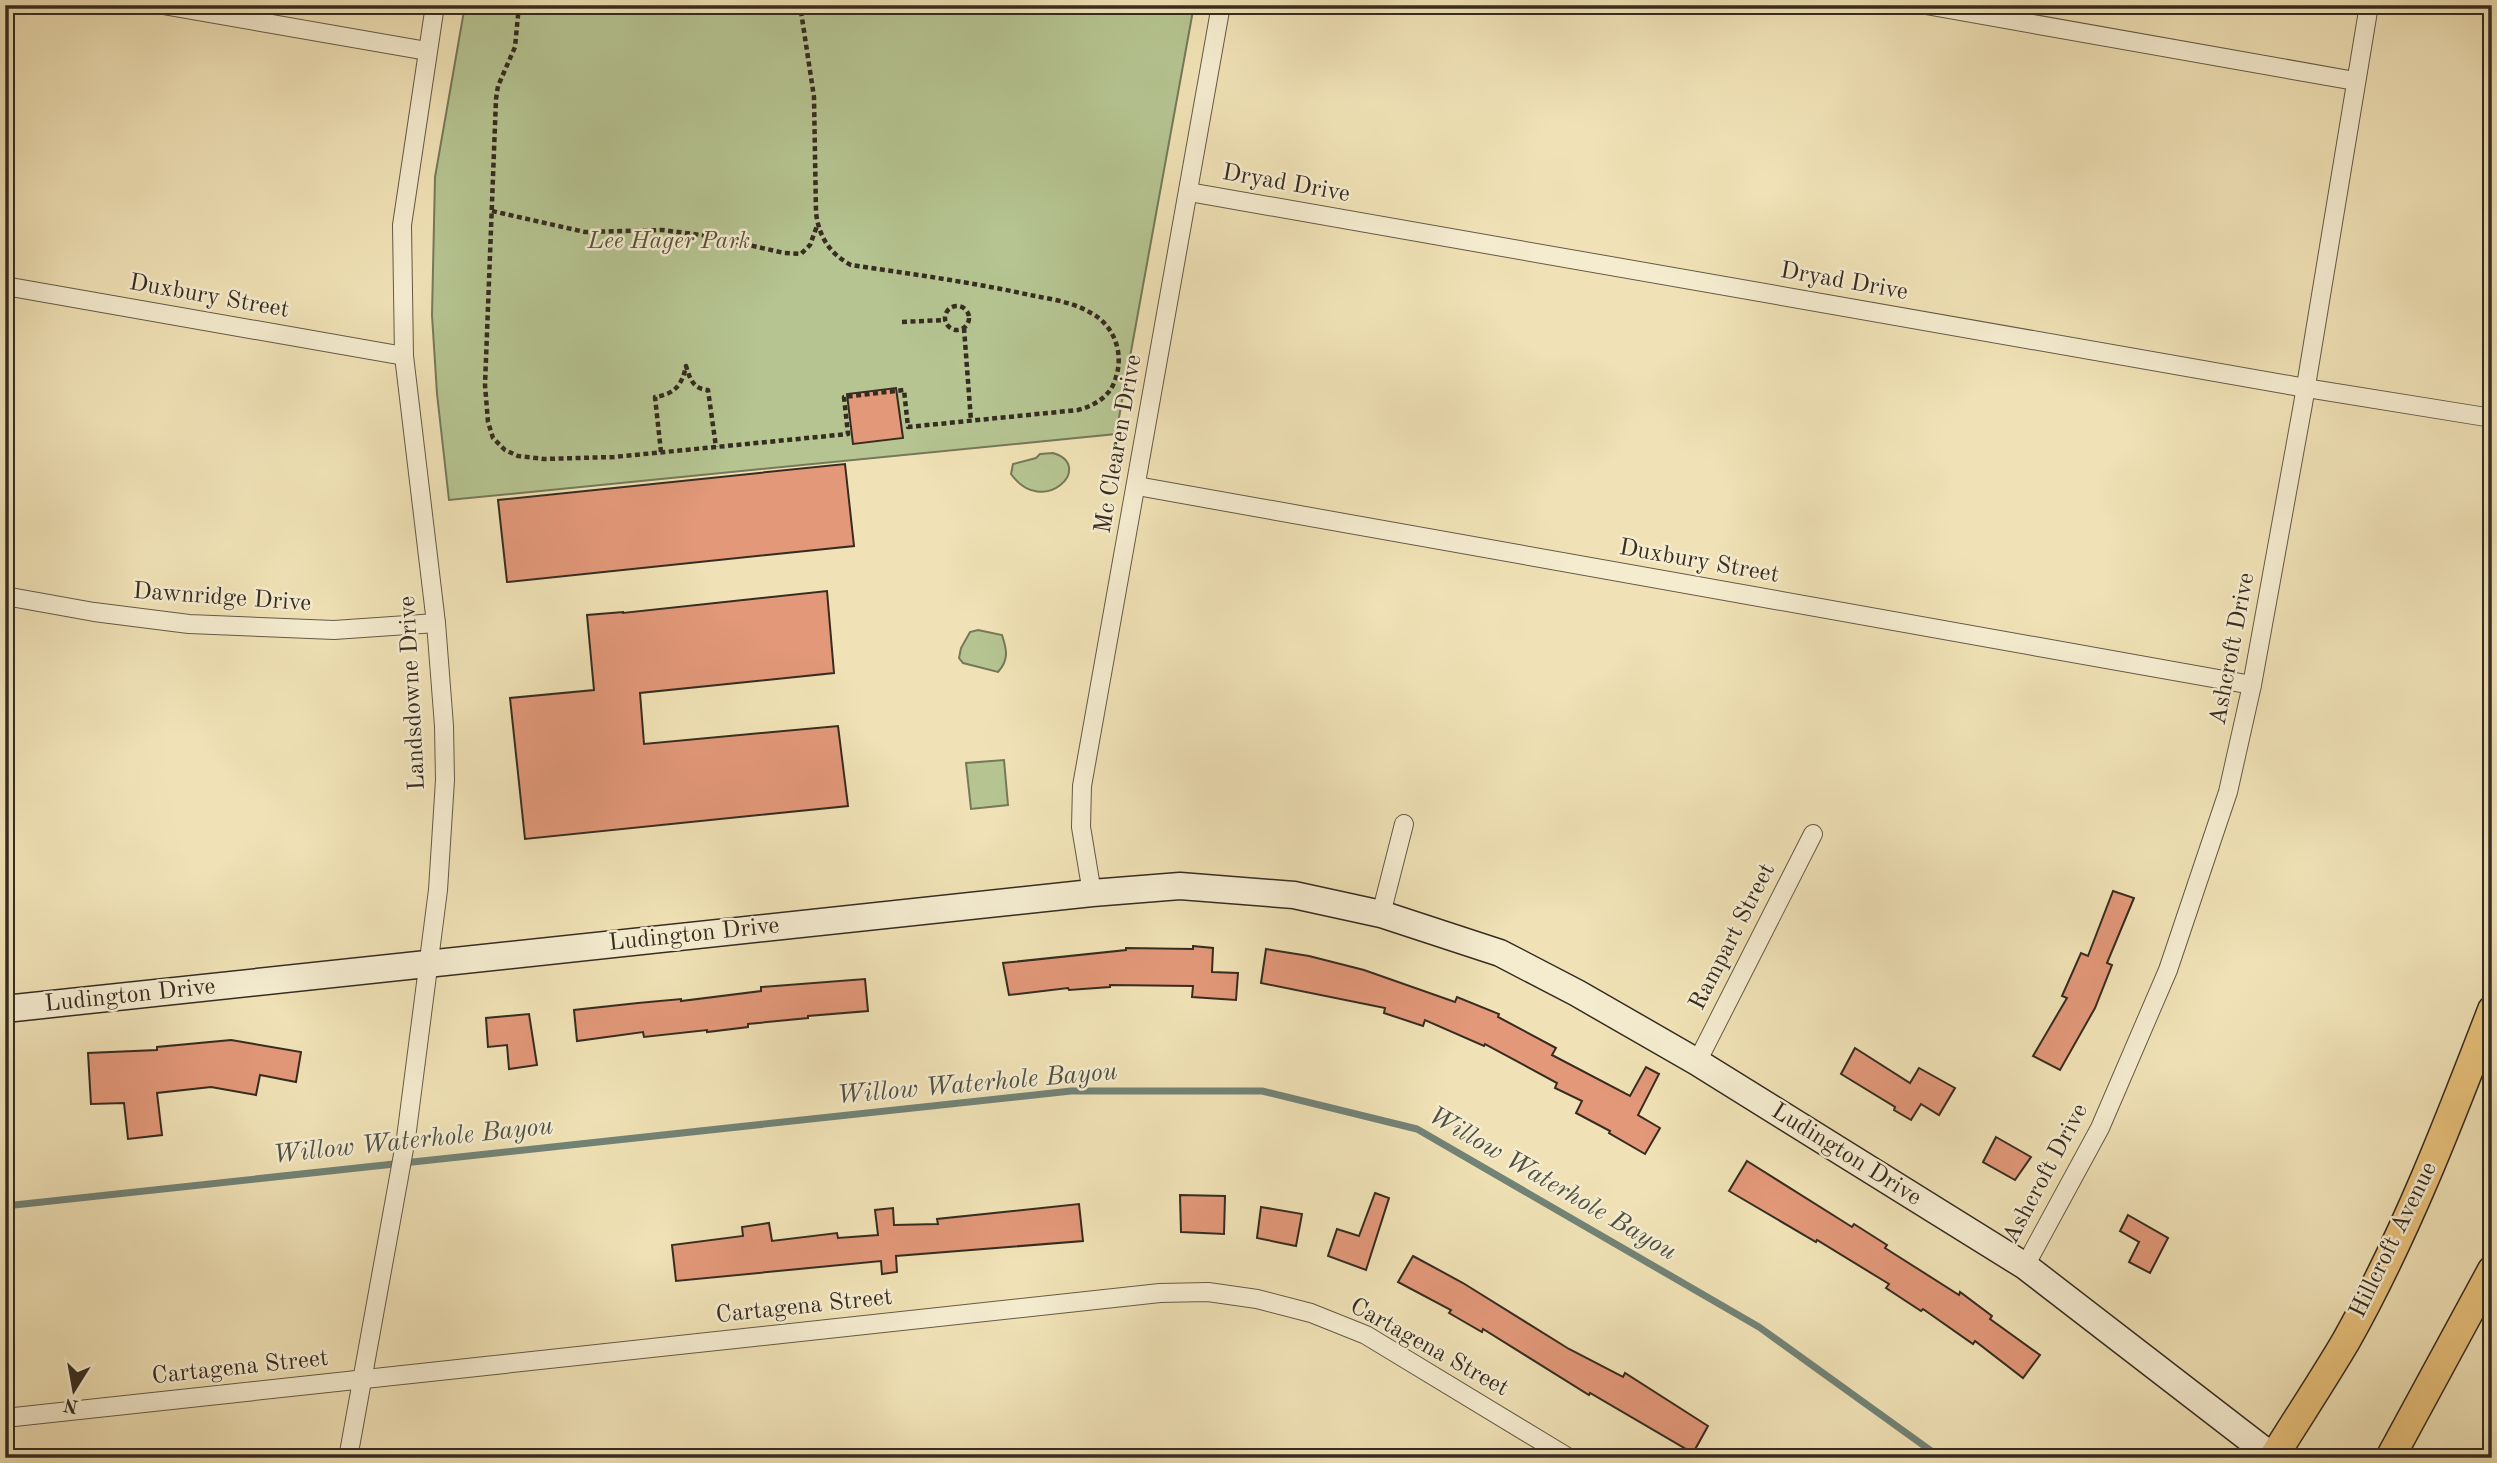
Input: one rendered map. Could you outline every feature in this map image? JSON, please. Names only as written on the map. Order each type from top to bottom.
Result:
[{"type":"main road","name":"Hillcroft Avenue","points":[[2273,1458],[2346,1340],[2400,1233],[2444,1135],[2492,1010]]},
{"type":"main road","points":[[2390,1458],[2492,1270]]},
{"type":"street","points":[[163,5],[427,51]]},
{"type":"street","name":"Landsdowne Drive","points":[[348,1458],[406,1138],[438,890],[445,780],[436,623],[404,356],[402,225],[435,5]]},
{"type":"street","name":"Mc Clearen Drive","points":[[1092,892],[1081,827],[1082,786],[1221,5]]},
{"type":"street","points":[[1926,5],[2355,81]]},
{"type":"street","name":"Ashcroft Drive","points":[[2025,1266],[2100,1128],[2168,970],[2228,792],[2252,685],[2306,388],[2369,5]]},
{"type":"street","name":"Dryad Drive","points":[[1189,192],[2306,388],[2492,418]]},
{"type":"street","name":"Duxbury Street","points":[[5,286],[404,356]]},
{"type":"street","name":"Duxbury Street","points":[[1137,486],[2252,685]]},
{"type":"street","name":"Dawnridge Drive","points":[[5,596],[94,612],[189,624],[334,630],[436,623]]},
{"type":"street","points":[[1381,914],[1404,824]]},
{"type":"street","name":"Rampart Street","points":[[1698,1062],[1813,834]]},
{"type":"street","name":"Ludington Drive","points":[[5,1009],[1092,892],[1180,886],[1294,895],[1381,914],[1500,953],[1698,1062],[2025,1266],[2273,1458]]},
{"type":"street","name":"Cartagena Street","points":[[5,1418],[1160,1293],[1208,1292],[1256,1299],[1311,1313],[1366,1335],[1569,1458]]},
{"type":"path","points":[[519,5],[515,47],[498,86],[496,99],[485,385],[488,422],[493,438],[505,450],[518,456],[544,459],[614,457],[848,434],[844,397],[904,390],[908,427],[1079,410],[1094,406],[1105,398],[1116,379],[1119,363],[1116,339],[1106,324],[1093,313],[1070,304],[947,279],[851,265],[838,258],[826,244],[818,225],[814,97],[800,5]]},
{"type":"path","points":[[492,211],[585,232],[662,230],[801,254],[810,245],[818,225]]},
{"type":"path","points":[[945,320],[949,309],[960,306],[969,314],[969,322],[964,328],[971,421]]},
{"type":"path","points":[[945,320],[952,329],[964,328]]},
{"type":"path","points":[[902,322],[945,320]]},
{"type":"path","points":[[661,452],[655,397],[667,396],[676,390],[683,380],[686,366],[691,382],[700,389],[708,390],[716,447]]},
{"type":"green space","name":"Lee Hager Park","points":[[465,5],[1194,5],[1116,434],[449,500],[437,394],[432,315],[435,177]]},
{"type":"green space","points":[[1053,453],[1065,459],[1069,468],[1067,477],[1050,491],[1037,492],[1024,487],[1011,474],[1013,464],[1036,458],[1040,454]]},
{"type":"green space","points":[[978,630],[1002,635],[1006,655],[998,672],[963,663],[959,658],[970,632]]},
{"type":"green space","points":[[1004,760],[1008,805],[971,809],[966,763]]},
{"type":"building","points":[[896,388],[903,438],[853,444],[847,394]]},
{"type":"building","points":[[845,464],[854,546],[507,582],[498,500]]},
{"type":"building","points":[[827,591],[834,673],[640,693],[644,744],[838,726],[848,806],[525,839],[510,698],[594,690],[587,615]]},
{"type":"building","points":[[2113,891],[2134,898],[2107,963],[2112,965],[2095,1008],[2060,1070],[2033,1056],[2067,998],[2062,996],[2081,953],[2088,956]]},
{"type":"building","points":[[1193,946],[1213,948],[1212,972],[1238,973],[1236,1000],[1192,997],[1193,986],[1110,985],[1009,995],[1003,963],[1126,948],[1193,949]]},
{"type":"building","points":[[1266,949],[1309,956],[1364,970],[1455,1002],[1457,997],[1499,1014],[1498,1017],[1556,1048],[1552,1055],[1630,1096],[1646,1067],[1659,1074],[1638,1115],[1660,1128],[1645,1154],[1576,1113],[1582,1101],[1555,1088],[1557,1083],[1485,1044],[1484,1046],[1425,1020],[1423,1026],[1384,1013],[1385,1008],[1261,983]]},
{"type":"building","points":[[865,979],[868,1011],[808,1016],[707,1032],[644,1037],[643,1032],[577,1041],[574,1010],[681,1001],[761,991],[761,987]]},
{"type":"building","points":[[529,1014],[537,1065],[509,1069],[507,1045],[488,1047],[486,1018]]},
{"type":"building","points":[[231,1040],[301,1052],[296,1082],[260,1075],[256,1095],[211,1087],[157,1093],[162,1135],[128,1139],[124,1103],[91,1104],[88,1053],[157,1050],[157,1047]]},
{"type":"building","points":[[1855,1048],[1910,1083],[1919,1068],[1955,1088],[1939,1115],[1921,1104],[1911,1120],[1841,1074]]},
{"type":"building","points":[[1996,1137],[2031,1157],[2015,1180],[1983,1162]]},
{"type":"building","points":[[1747,1161],[1852,1227],[1854,1224],[1887,1245],[1885,1248],[1959,1295],[1960,1292],[1992,1316],[1990,1319],[2040,1355],[2023,1378],[1975,1341],[1973,1344],[1923,1309],[1921,1311],[1886,1288],[1889,1284],[1729,1191]]},
{"type":"building","points":[[1375,1193],[1389,1198],[1366,1270],[1328,1256],[1337,1229],[1359,1236]]},
{"type":"building","points":[[1180,1195],[1225,1196],[1224,1234],[1181,1232]]},
{"type":"building","points":[[1079,1204],[1083,1241],[896,1256],[897,1272],[882,1274],[881,1261],[676,1281],[672,1245],[743,1236],[742,1227],[769,1223],[772,1241],[837,1233],[838,1238],[878,1235],[875,1210],[893,1208],[894,1225],[938,1224],[937,1219]]},
{"type":"building","points":[[1261,1207],[1302,1214],[1296,1246],[1257,1238]]},
{"type":"building","points":[[2128,1215],[2168,1238],[2150,1273],[2129,1262],[2139,1242],[2120,1231]]},
{"type":"building","points":[[1413,1256],[1463,1283],[1569,1349],[1623,1377],[1625,1373],[1708,1426],[1693,1453],[1590,1393],[1589,1395],[1483,1329],[1482,1332],[1449,1313],[1451,1310],[1398,1282]]},
{"type":"waterway","name":"Willow Waterhole Bayou","points":[[5,1206],[1071,1091],[1262,1091],[1417,1129],[1759,1327],[1941,1458]]}]
